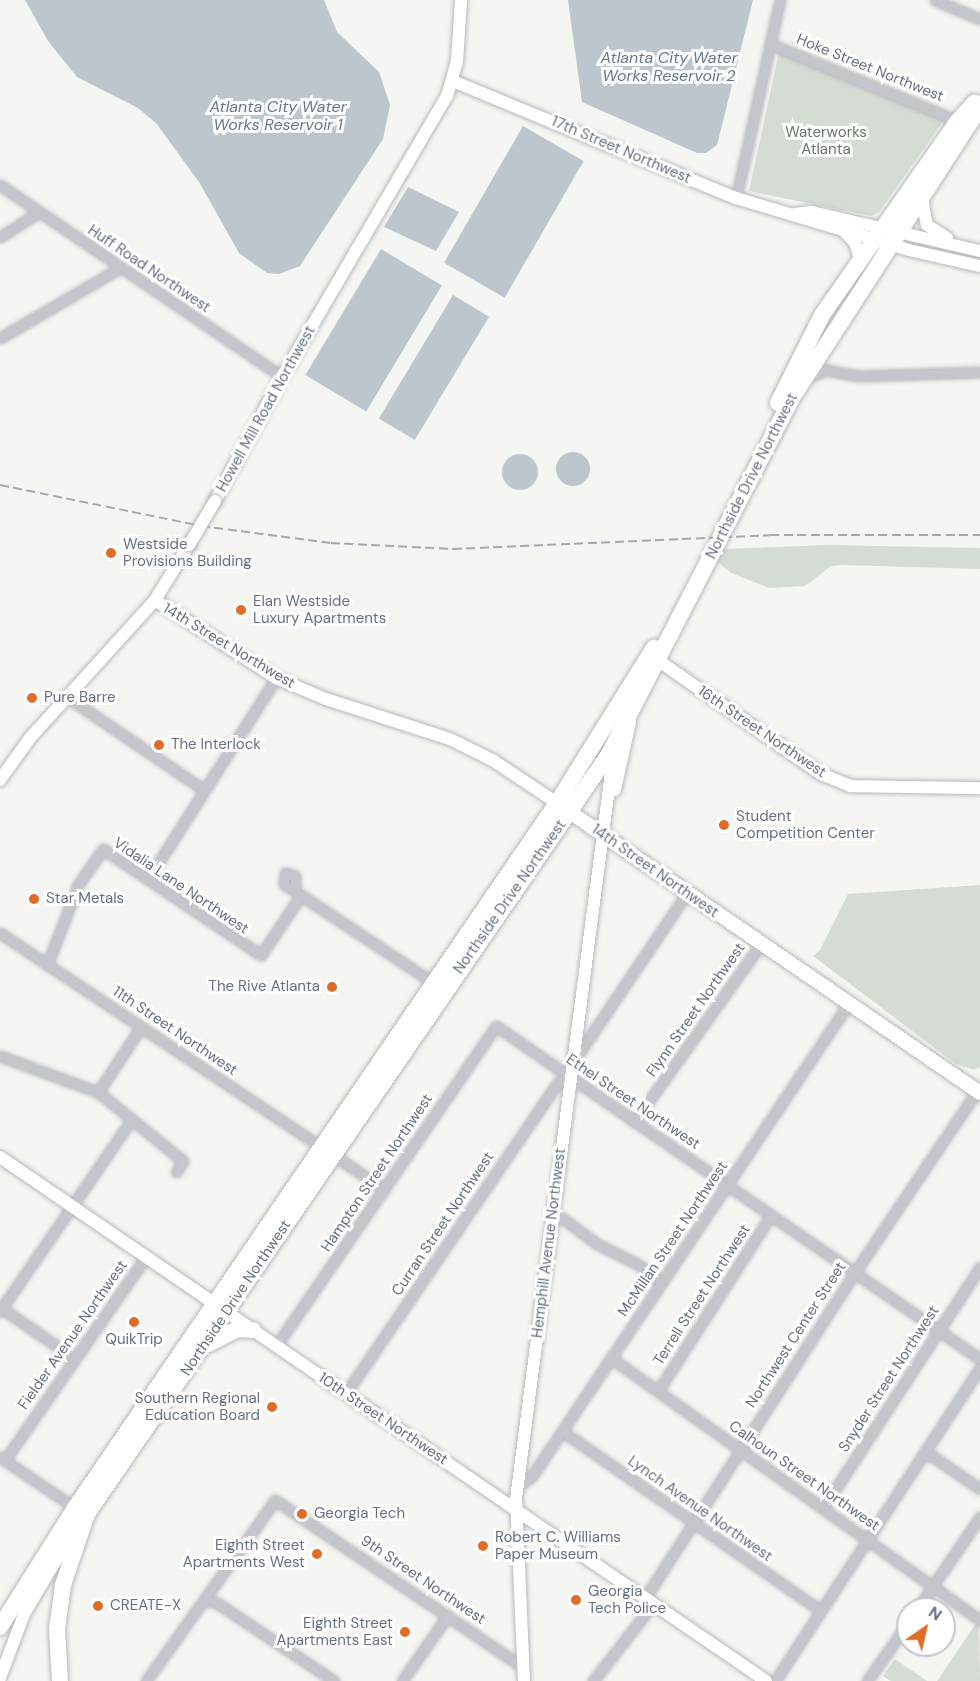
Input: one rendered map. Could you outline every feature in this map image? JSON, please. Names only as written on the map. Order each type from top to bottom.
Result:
[{"type":"highway","name":"Northside Drive Northwest","points":[[328,1151],[402,1053],[659,661],[798,387],[886,235],[958,121],[980,97]]},
{"type":"highway","name":"Northside Drive Northwest","points":[[0,1627],[77,1512],[328,1151],[435,984],[563,808],[615,742],[624,712],[810,337],[860,258],[922,198],[980,107]]},
{"type":"highway","points":[[402,1053],[409,1034],[432,999],[435,984]]},
{"type":"highway","name":"Northside Drive Northwest","points":[[60,1681],[57,1629],[77,1512],[204,1346],[221,1308]]},
{"type":"highway","points":[[204,1346],[228,1332],[253,1330]]},
{"type":"main road","name":"14th Street Northwest","points":[[563,808],[978,1092]]},
{"type":"street","name":"Howell Mill Road Northwest","points":[[1,777],[67,697],[155,600],[189,545],[282,377],[424,139],[453,81],[461,0]]},
{"type":"street","points":[[736,198],[780,0]]},
{"type":"street","points":[[935,0],[980,19]]},
{"type":"street","name":"Hoke Street Northwest","points":[[770,44],[958,121]]},
{"type":"street","name":"17th Street Northwest","points":[[453,81],[736,198],[839,228],[980,251]]},
{"type":"street","name":"Huff Road Northwest","points":[[0,185],[282,377]]},
{"type":"street","points":[[922,198],[927,225],[967,248]]},
{"type":"street","points":[[0,237],[39,212]]},
{"type":"street","name":"17th Street Northwest","points":[[791,215],[812,212],[980,266]]},
{"type":"street","points":[[839,228],[855,243],[860,258]]},
{"type":"street","points":[[0,338],[120,268]]},
{"type":"street","points":[[819,351],[826,362],[842,375]]},
{"type":"street","points":[[798,387],[821,370],[842,375],[980,372]]},
{"type":"street","name":"14th Street Northwest","points":[[155,600],[276,678],[326,699],[450,739],[494,761],[563,808]]},
{"type":"street","name":"16th Street Northwest","points":[[659,661],[830,778],[850,786],[980,788]]},
{"type":"street","points":[[148,879],[276,678]]},
{"type":"street","points":[[67,697],[204,790]]},
{"type":"street","name":"Hemphill Avenue Northwest","points":[[608,807],[614,798],[624,712]]},
{"type":"street","name":"Hemphill Avenue Northwest","points":[[524,1681],[515,1508],[517,1487],[570,1078],[575,1059],[605,837],[615,742]]},
{"type":"street","name":"Vidalia Lane Northwest","points":[[47,964],[78,885],[103,849],[261,955],[298,893],[435,984]]},
{"type":"street","points":[[575,1059],[687,893]]},
{"type":"street","name":"11th Street Northwest","points":[[0,933],[384,1189]]},
{"type":"street","name":"Flynn Street Northwest","points":[[634,1122],[761,944]]},
{"type":"street","name":"McMillan Street Northwest","points":[[517,1487],[532,1476],[849,1003]]},
{"type":"street","name":"Hampton Street Northwest","points":[[276,1346],[496,1026],[506,1034]]},
{"type":"street","points":[[98,1092],[141,1027]]},
{"type":"street","name":"Ethel Street Northwest","points":[[506,1034],[980,1359]]},
{"type":"street","points":[[0,1056],[98,1092],[183,1161],[176,1172]]},
{"type":"street","name":"Curran Street Northwest","points":[[346,1393],[558,1082],[570,1078]]},
{"type":"street","name":"Northwest Center Street","points":[[593,1681],[649,1601],[694,1523],[855,1272],[978,1092]]},
{"type":"street","points":[[75,1359],[1,1308],[132,1119]]},
{"type":"street","name":"10th Street Northwest","points":[[0,1157],[766,1681]]},
{"type":"street","name":"Terrell Street Northwest","points":[[657,1391],[771,1215]]},
{"type":"street","points":[[553,1217],[562,1218],[597,1245],[639,1265],[661,1283]]},
{"type":"street","name":"Fielder Avenue Northwest","points":[[2,1458],[75,1359],[146,1256]]},
{"type":"street","name":"Snyder Street Northwest","points":[[823,1508],[980,1267]]},
{"type":"street","name":"Calhoun Street Northwest","points":[[611,1358],[980,1620]]},
{"type":"street","points":[[775,1681],[980,1368]]},
{"type":"street","name":"Lynch Avenue Northwest","points":[[562,1431],[821,1611]]},
{"type":"street","points":[[923,1456],[932,1456],[980,1489]]},
{"type":"street","points":[[0,1678],[24,1614],[51,1564],[50,1557],[77,1512],[2,1458]]},
{"type":"street","name":"9th Street Northwest","points":[[204,1600],[274,1500],[523,1667]]},
{"type":"street","points":[[926,1597],[980,1517]]},
{"type":"street","points":[[146,1681],[204,1600],[217,1603],[334,1681]]},
{"type":"street","points":[[402,1681],[448,1615]]},
{"type":"street","points":[[867,1681],[896,1640]]},
{"type":"green space","name":"Waterworks Atlanta","points":[[779,52],[944,120],[879,212],[871,216],[749,191]]},
{"type":"green space","points":[[828,545],[980,548],[980,569],[842,565],[831,566],[805,586],[769,588],[731,573],[717,561],[719,552],[725,549]]},
{"type":"green space","points":[[980,885],[980,1067],[974,1070],[956,1064],[813,956],[820,950],[848,894]]},
{"type":"green space","points":[[979,1619],[980,1681],[937,1681],[953,1657],[956,1657],[956,1653]]},
{"type":"green space","points":[[895,1659],[927,1681],[891,1681],[883,1676]]},
{"type":"water","name":"Atlanta City Water Works Reservoir 1","points":[[25,0],[324,0],[337,32],[379,72],[390,105],[383,139],[300,266],[279,274],[267,273],[239,253],[199,182],[156,123],[138,108],[77,77],[48,41]]},
{"type":"water","name":"Atlanta City Water Works Reservoir 2","points":[[568,0],[753,0],[717,145],[706,153],[697,153],[582,102]]},
{"type":"water","points":[[523,126],[584,161],[505,298],[444,263]]},
{"type":"water","points":[[408,187],[459,212],[436,251],[384,227]]},
{"type":"water","points":[[381,249],[442,286],[366,412],[305,375]]},
{"type":"water","points":[[453,295],[489,317],[415,440],[379,418]]},
{"type":"water","points":[[573,452],[585,457],[590,469],[585,481],[573,486],[561,481],[556,469],[561,457]]},
{"type":"water","points":[[520,454],[533,459],[538,472],[533,485],[520,490],[507,485],[502,472],[507,459]]},
{"type":"railway","points":[[0,485],[201,526],[331,543],[453,549],[770,535],[980,535]]},
{"type":"place","name":"Westside Provisions Building","points":[[111,553]]},
{"type":"place","name":"Elan Westside Luxury Apartments","points":[[241,610]]},
{"type":"place","name":"Pure Barre","points":[[32,698]]},
{"type":"place","name":"The Interlock","points":[[159,745]]},
{"type":"place","name":"Student Competition Center","points":[[724,825]]},
{"type":"place","name":"Star Metals","points":[[34,899]]},
{"type":"place","name":"The Rive Atlanta","points":[[332,987]]},
{"type":"place","name":"QuikTrip","points":[[134,1322]]},
{"type":"place","name":"Southern Regional Education Board","points":[[272,1407]]},
{"type":"place","name":"Georgia Tech","points":[[302,1514]]},
{"type":"place","name":"Robert C. Williams Paper Museum","points":[[483,1546]]},
{"type":"place","name":"Eighth Street Apartments West","points":[[317,1554]]},
{"type":"place","name":"Georgia Tech Police","points":[[576,1600]]},
{"type":"place","name":"CREATE-X","points":[[98,1606]]},
{"type":"place","name":"Eighth Street Apartments East","points":[[405,1632]]}]
